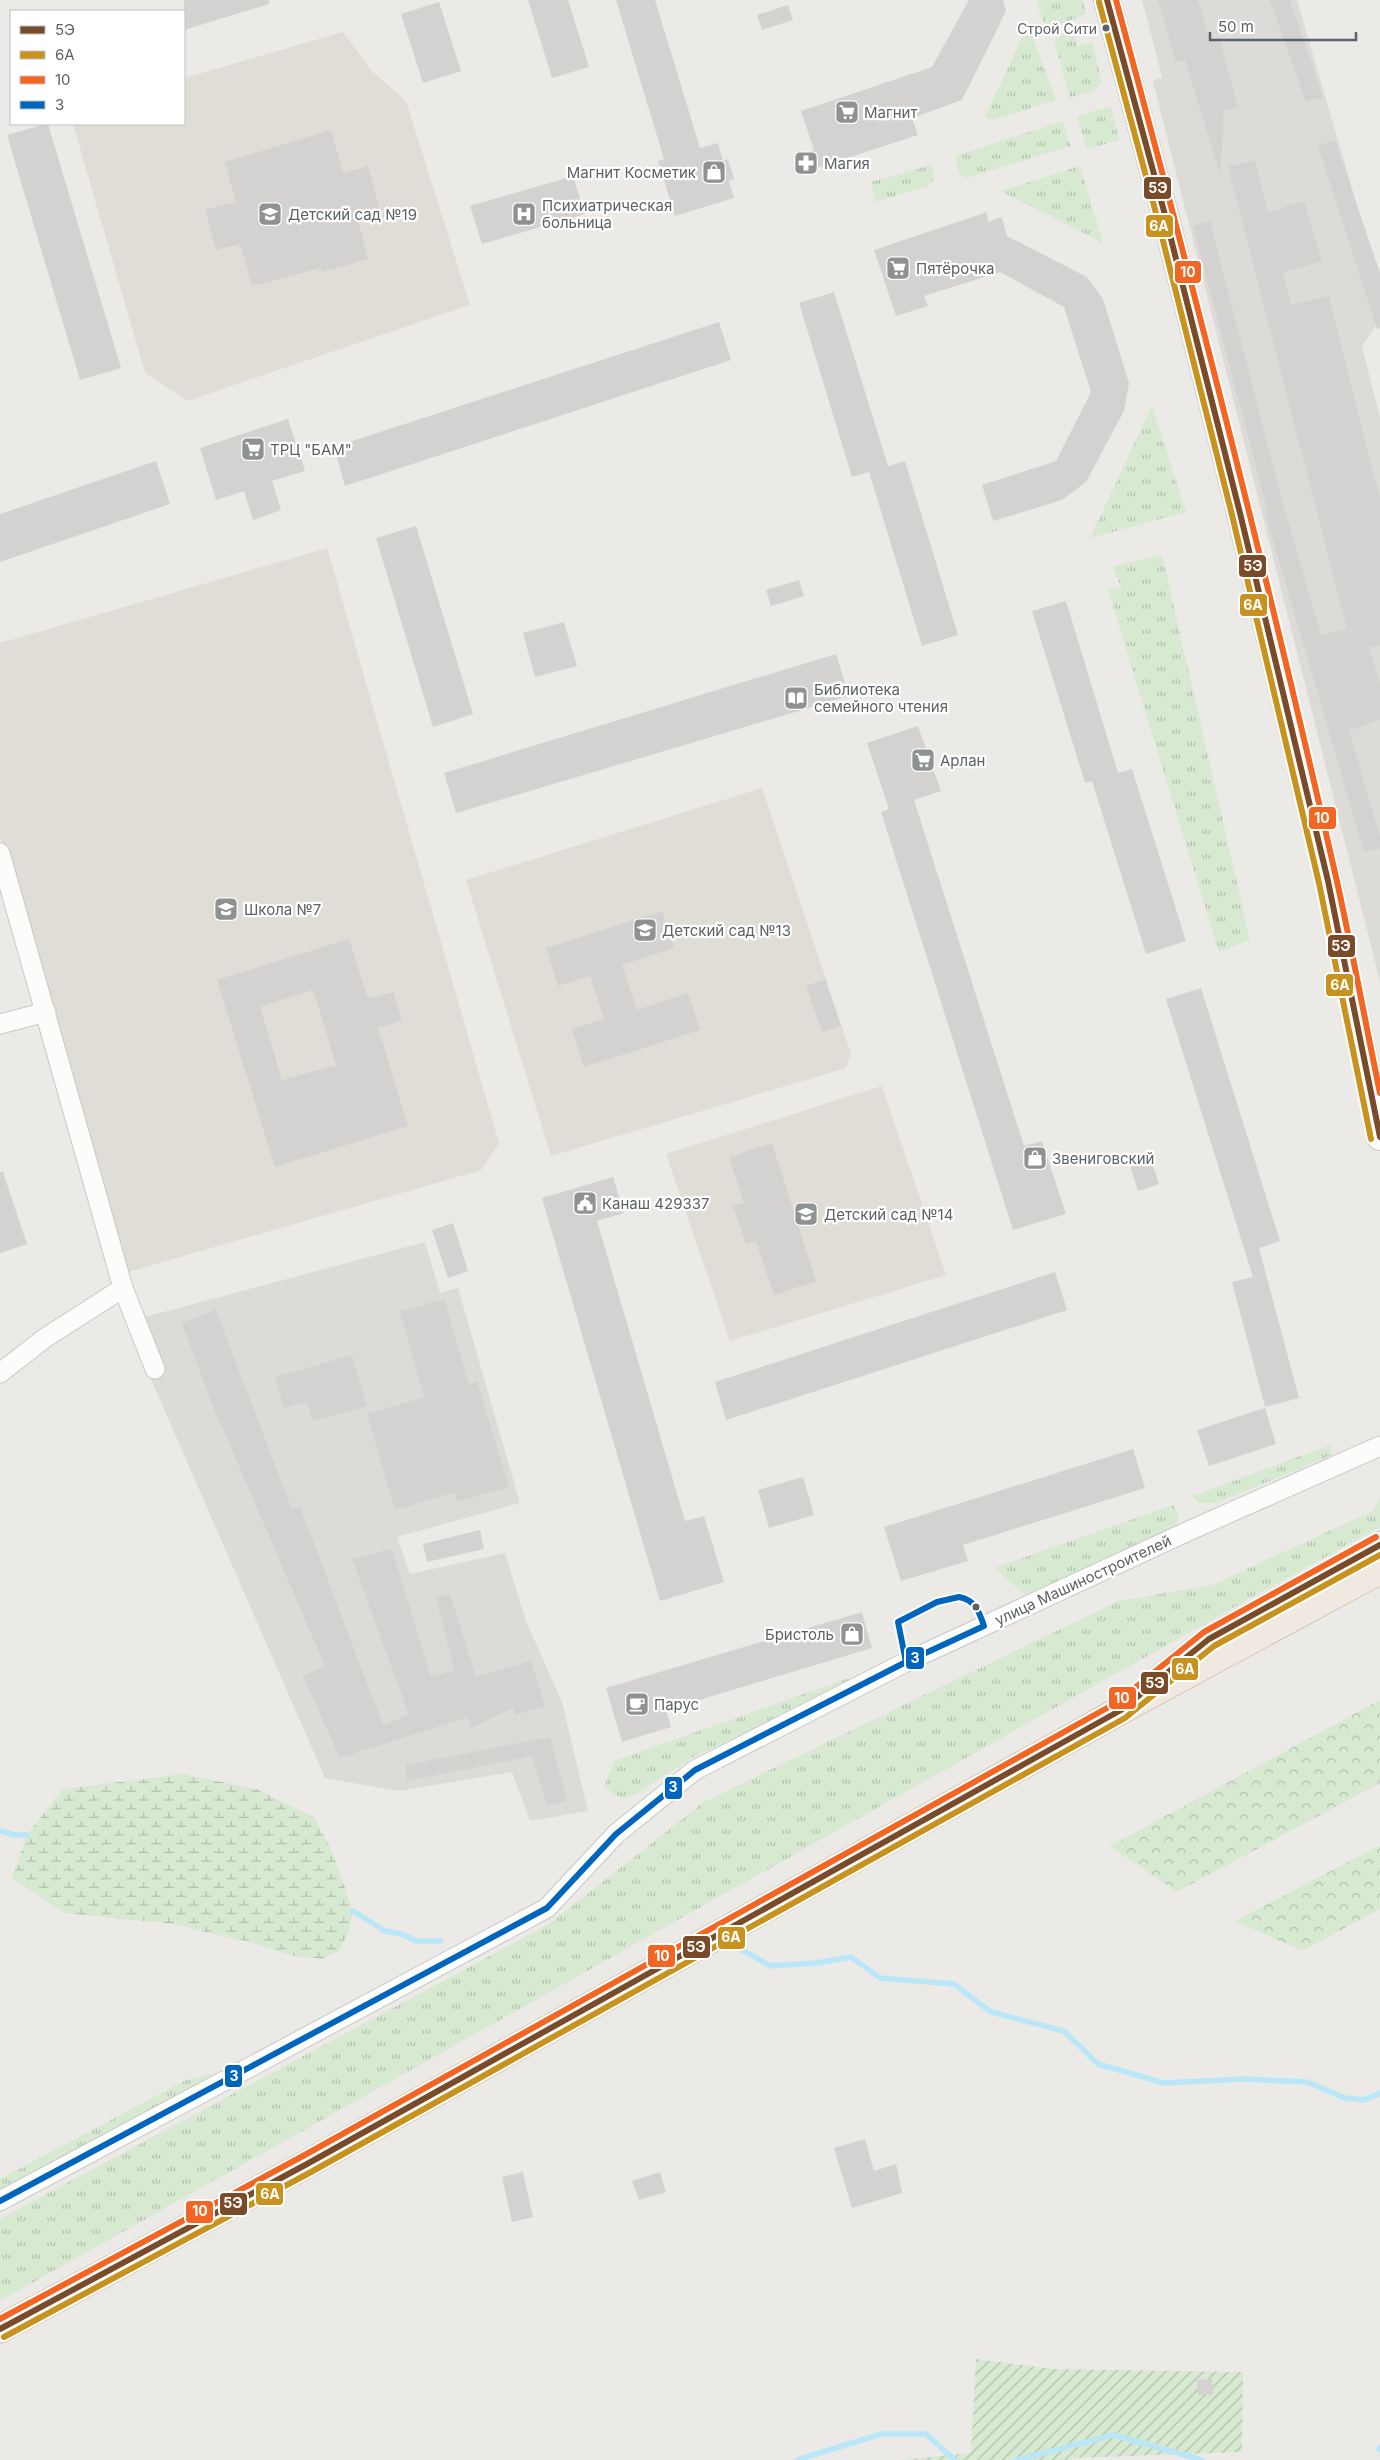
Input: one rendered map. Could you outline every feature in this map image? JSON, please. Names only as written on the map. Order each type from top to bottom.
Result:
[{"type":"highway","points":[[0,2329],[307,2164],[1121,1710],[1380,1570]]},
{"type":"main road","points":[[1107,0],[1160,198],[1240,513],[1328,881],[1380,1137]]},
{"type":"main road","points":[[1121,1710],[1209,1639],[1380,1545]]},
{"type":"street","points":[[0,853],[123,1288],[155,1369]]},
{"type":"street","points":[[0,1024],[46,1012]]},
{"type":"street","points":[[0,1373],[46,1338],[123,1288]]},
{"type":"street","name":"улица Машиностроителей","points":[[0,2201],[547,1908],[616,1834],[695,1770],[906,1662],[1193,1529],[1380,1446]]},
{"type":"shaded area","points":[[1142,0],[1297,0],[1380,284],[1380,320],[1362,346],[1380,418],[1380,982],[1153,81],[1162,77]]},
{"type":"shaded area","name":"Детский сад №19","points":[[343,32],[372,71],[406,101],[470,305],[187,401],[145,373],[73,125],[185,125],[185,78]]},
{"type":"shaded area","name":"Школа №7","points":[[327,548],[499,1143],[481,1170],[125,1273],[0,836],[0,643]]},
{"type":"shaded area","name":"Детский сад №13","points":[[762,788],[851,1054],[846,1068],[551,1156],[466,880]]},
{"type":"shaded area","name":"Детский сад №14","points":[[882,1086],[946,1275],[730,1341],[666,1154]]},
{"type":"shaded area","points":[[425,1242],[440,1293],[458,1288],[520,1503],[397,1537],[410,1574],[505,1553],[526,1621],[562,1702],[588,1811],[530,1821],[512,1772],[398,1791],[325,1778],[126,1322]]},
{"type":"green space","points":[[1036,0],[1083,0],[1086,14],[1046,30]]},
{"type":"green space","points":[[1028,24],[1056,100],[993,120],[985,117]]},
{"type":"green space","points":[[1073,29],[1078,46],[1092,42],[1102,83],[1093,91],[1070,98],[1054,41],[1063,33]]},
{"type":"green space","points":[[1111,106],[1119,140],[1087,149],[1077,116]]},
{"type":"green space","points":[[1063,121],[1071,146],[967,178],[959,174],[955,156]]},
{"type":"green space","points":[[931,165],[935,179],[928,186],[876,202],[871,182]]},
{"type":"green space","points":[[1080,166],[1103,243],[1001,191]]},
{"type":"green space","points":[[1152,406],[1186,512],[1090,538]]},
{"type":"green space","points":[[1162,555],[1250,940],[1219,952],[1108,590],[1121,587],[1113,566]]},
{"type":"green space","points":[[1330,1445],[1332,1455],[1217,1503],[1198,1503],[1193,1496]]},
{"type":"green space","points":[[1380,1498],[1380,1527],[0,2301],[0,2219],[549,1924],[704,1802],[1118,1601],[1212,1585],[1372,1511]]},
{"type":"green space","points":[[1173,1505],[1179,1514],[1177,1525],[1029,1598],[994,1568]]},
{"type":"green space","points":[[849,1678],[847,1686],[753,1733],[698,1754],[638,1793],[623,1799],[604,1787],[614,1761]]},
{"type":"green space","points":[[1380,1700],[1380,1783],[1177,1892],[1110,1846]]},
{"type":"green space","points":[[183,1774],[256,1789],[314,1817],[332,1851],[353,1911],[349,1932],[339,1951],[323,1959],[292,1956],[254,1943],[172,1924],[64,1913],[12,1878],[27,1835],[63,1789]]},
{"type":"green space","points":[[1380,1845],[1380,1909],[1302,1951],[1235,1921]]},
{"type":"green space","points":[[229,2070],[0,2194],[0,2179],[186,2080]]},
{"type":"green space","points":[[976,2359],[1054,2369],[1243,2372],[1242,2452],[1072,2458],[1072,2460],[901,2460],[971,2453]]},
{"type":"building","points":[[184,0],[269,0],[269,4],[185,30]]},
{"type":"building","points":[[528,0],[568,0],[589,67],[552,78]]},
{"type":"building","points":[[616,0],[655,0],[700,148],[718,143],[723,161],[728,159],[734,179],[729,181],[734,198],[675,216],[658,161],[664,159]]},
{"type":"building","points":[[969,0],[1003,0],[1006,11],[962,100],[912,118],[918,135],[801,173],[795,156],[814,150],[801,111],[932,67]]},
{"type":"building","points":[[1158,0],[1198,0],[1210,41],[1219,38],[1238,107],[1224,111],[1220,174],[1185,60],[1176,62]]},
{"type":"building","points":[[1270,0],[1290,0],[1323,97],[1306,102]]},
{"type":"building","points":[[439,2],[461,71],[423,83],[401,14]]},
{"type":"building","points":[[788,5],[793,20],[762,30],[757,15]]},
{"type":"building","points":[[42,125],[48,125],[121,368],[80,380],[7,135]]},
{"type":"building","points":[[331,130],[343,173],[368,166],[379,206],[356,212],[368,259],[322,272],[320,268],[252,286],[240,244],[216,250],[205,210],[236,202],[225,162]]},
{"type":"building","points":[[1335,140],[1380,273],[1380,328],[1377,329],[1318,146]]},
{"type":"building","points":[[1255,160],[1268,212],[1304,201],[1322,261],[1283,273],[1291,305],[1329,296],[1380,499],[1380,646],[1369,647],[1380,683],[1380,719],[1349,731],[1380,837],[1380,848],[1364,852],[1264,509],[1267,509],[1193,226],[1210,221],[1281,497],[1321,635],[1347,629],[1228,167]]},
{"type":"building","points":[[573,176],[585,214],[482,244],[470,206]]},
{"type":"building","points":[[987,212],[988,222],[1002,217],[1007,236],[1087,277],[1103,299],[1129,383],[1124,411],[1086,482],[1062,500],[993,521],[982,485],[1056,461],[1091,392],[1064,307],[1000,272],[924,296],[928,306],[896,316],[874,250]]},
{"type":"building","points":[[834,292],[888,466],[905,461],[958,635],[922,646],[869,472],[852,477],[799,303]]},
{"type":"building","points":[[719,322],[731,360],[345,486],[334,447]]},
{"type":"building","points":[[288,419],[305,471],[272,481],[281,510],[253,520],[244,491],[216,500],[200,448]]},
{"type":"building","points":[[156,461],[170,504],[0,562],[0,514]]},
{"type":"building","points":[[416,526],[473,714],[433,727],[376,538]]},
{"type":"building","points":[[799,580],[804,596],[771,606],[766,590]]},
{"type":"building","points":[[1066,601],[1118,773],[1132,769],[1186,941],[1146,954],[1092,781],[1085,783],[1032,611]]},
{"type":"building","points":[[564,622],[577,666],[535,677],[523,633]]},
{"type":"building","points":[[836,654],[849,696],[456,813],[444,773]]},
{"type":"building","points":[[918,726],[941,791],[914,800],[1024,1146],[1042,1141],[1066,1214],[1013,1230],[881,812],[889,809],[867,743]]},
{"type":"building","points":[[662,911],[674,948],[622,965],[637,1010],[688,993],[700,1030],[584,1067],[572,1029],[604,1019],[590,976],[558,986],[546,948]]},
{"type":"building","points":[[349,939],[368,999],[393,992],[402,1021],[378,1028],[408,1126],[275,1167],[217,980]],"holes":[[[313,990],[336,1065],[282,1080],[260,1007]]]},
{"type":"building","points":[[825,979],[841,1026],[822,1032],[806,986]]},
{"type":"building","points":[[1201,988],[1280,1241],[1259,1248],[1299,1398],[1265,1407],[1232,1282],[1253,1277],[1166,999]]},
{"type":"building","points":[[772,1143],[816,1281],[774,1295],[756,1241],[746,1244],[733,1206],[744,1203],[729,1157]]},
{"type":"building","points":[[1151,1159],[1159,1184],[1138,1191],[1130,1166]]},
{"type":"building","points":[[0,1172],[3,1172],[27,1244],[0,1253]]},
{"type":"building","points":[[613,1177],[624,1213],[597,1221],[685,1521],[704,1516],[724,1582],[660,1601],[542,1198]]},
{"type":"building","points":[[453,1223],[468,1271],[448,1278],[432,1230]]},
{"type":"building","points":[[1055,1272],[1067,1310],[726,1420],[715,1382]]},
{"type":"building","points":[[444,1299],[469,1384],[477,1381],[509,1487],[457,1502],[455,1492],[395,1510],[367,1414],[424,1397],[400,1311]]},
{"type":"building","points":[[216,1310],[292,1510],[300,1507],[383,1725],[409,1715],[352,1559],[392,1549],[431,1677],[454,1670],[436,1598],[450,1594],[476,1677],[531,1661],[545,1706],[515,1715],[513,1708],[471,1728],[468,1717],[340,1758],[303,1676],[325,1666],[220,1425],[182,1323]]},
{"type":"building","points":[[352,1355],[367,1406],[312,1421],[307,1401],[284,1408],[275,1377]]},
{"type":"building","points":[[1265,1408],[1276,1444],[1209,1466],[1197,1430]]},
{"type":"building","points":[[1133,1449],[1145,1488],[963,1545],[968,1561],[901,1581],[884,1527]]},
{"type":"building","points":[[803,1477],[814,1515],[769,1528],[758,1490]]},
{"type":"building","points":[[480,1530],[484,1549],[427,1562],[423,1544]]},
{"type":"building","points":[[862,1612],[872,1648],[666,1710],[671,1727],[622,1742],[606,1688]]},
{"type":"building","points":[[550,1737],[567,1800],[547,1806],[532,1756],[407,1781],[406,1765]]},
{"type":"building","points":[[865,2139],[874,2171],[896,2164],[902,2193],[852,2208],[834,2148]]},
{"type":"building","points":[[523,2172],[533,2217],[512,2222],[502,2177]]},
{"type":"building","points":[[660,2172],[666,2192],[639,2200],[632,2181]]},
{"type":"building","points":[[1212,2379],[1213,2394],[1198,2395],[1197,2380]]},
{"type":"waterway","points":[[0,1831],[15,1835],[27,1835]]},
{"type":"waterway","points":[[353,1911],[385,1931],[402,1934],[416,1941],[441,1941]]},
{"type":"waterway","points":[[740,1949],[771,1966],[816,1963],[851,1957],[880,1978],[954,1984],[991,2012],[1064,2031],[1098,2064],[1164,2083],[1243,2079],[1307,2082],[1345,2098],[1364,2100],[1380,2093]]},
{"type":"waterway","points":[[797,2460],[881,2434],[926,2434],[955,2460]]},
{"type":"waterway","points":[[1016,2460],[1114,2435],[1202,2460]]},
{"type":"transit line","name":"5Э","points":[[1107,0],[1165,215],[1240,513],[1328,881],[1380,1137]]},
{"type":"transit line","name":"10","points":[[1116,0],[1203,328],[1258,547],[1336,877],[1380,1093]]},
{"type":"transit line","name":"6А","points":[[1099,2],[1157,217],[1232,515],[1319,883],[1371,1139]]},
{"type":"transit line","name":"10","points":[[0,2319],[303,2156],[1116,1703],[1204,1632],[1376,1537]]},
{"type":"transit line","name":"5Э","points":[[0,2329],[307,2164],[1121,1710],[1209,1639],[1380,1545]]},
{"type":"transit line","name":"6А","points":[[4,2337],[311,2172],[1125,1718],[1214,1646],[1380,1555]]},
{"type":"transit line","name":"3","points":[[959,1597],[964,1598],[976,1607],[984,1626],[906,1662],[898,1622],[937,1602],[959,1597]]},
{"type":"transit line","name":"3","points":[[0,2201],[547,1908],[616,1834],[695,1770],[906,1662]]},
{"type":"place","name":"Строй Сити","points":[[1106,28]]},
{"type":"place","name":"Магнит","points":[[847,112]]},
{"type":"place","name":"Магия","points":[[806,163]]},
{"type":"place","name":"Магнит Косметик","points":[[714,172]]},
{"type":"place","name":"Детский сад №19","points":[[270,214]]},
{"type":"place","name":"Психиатрическая больница","points":[[524,214]]},
{"type":"place","name":"Пятёрочка","points":[[898,268]]},
{"type":"place","name":"ТРЦ \"БАМ\"","points":[[253,449]]},
{"type":"place","name":"Библиотека семейного чтения","points":[[796,698]]},
{"type":"place","name":"Арлан","points":[[923,760]]},
{"type":"place","name":"Школа №7","points":[[226,909]]},
{"type":"place","name":"Детский сад №13","points":[[645,930]]},
{"type":"place","name":"Звениговский","points":[[1035,1158]]},
{"type":"place","name":"Канаш 429337","points":[[585,1203]]},
{"type":"place","name":"Детский сад №14","points":[[806,1214]]},
{"type":"place","name":"Бристоль","points":[[852,1634]]},
{"type":"place","name":"Парус","points":[[637,1704]]}]
